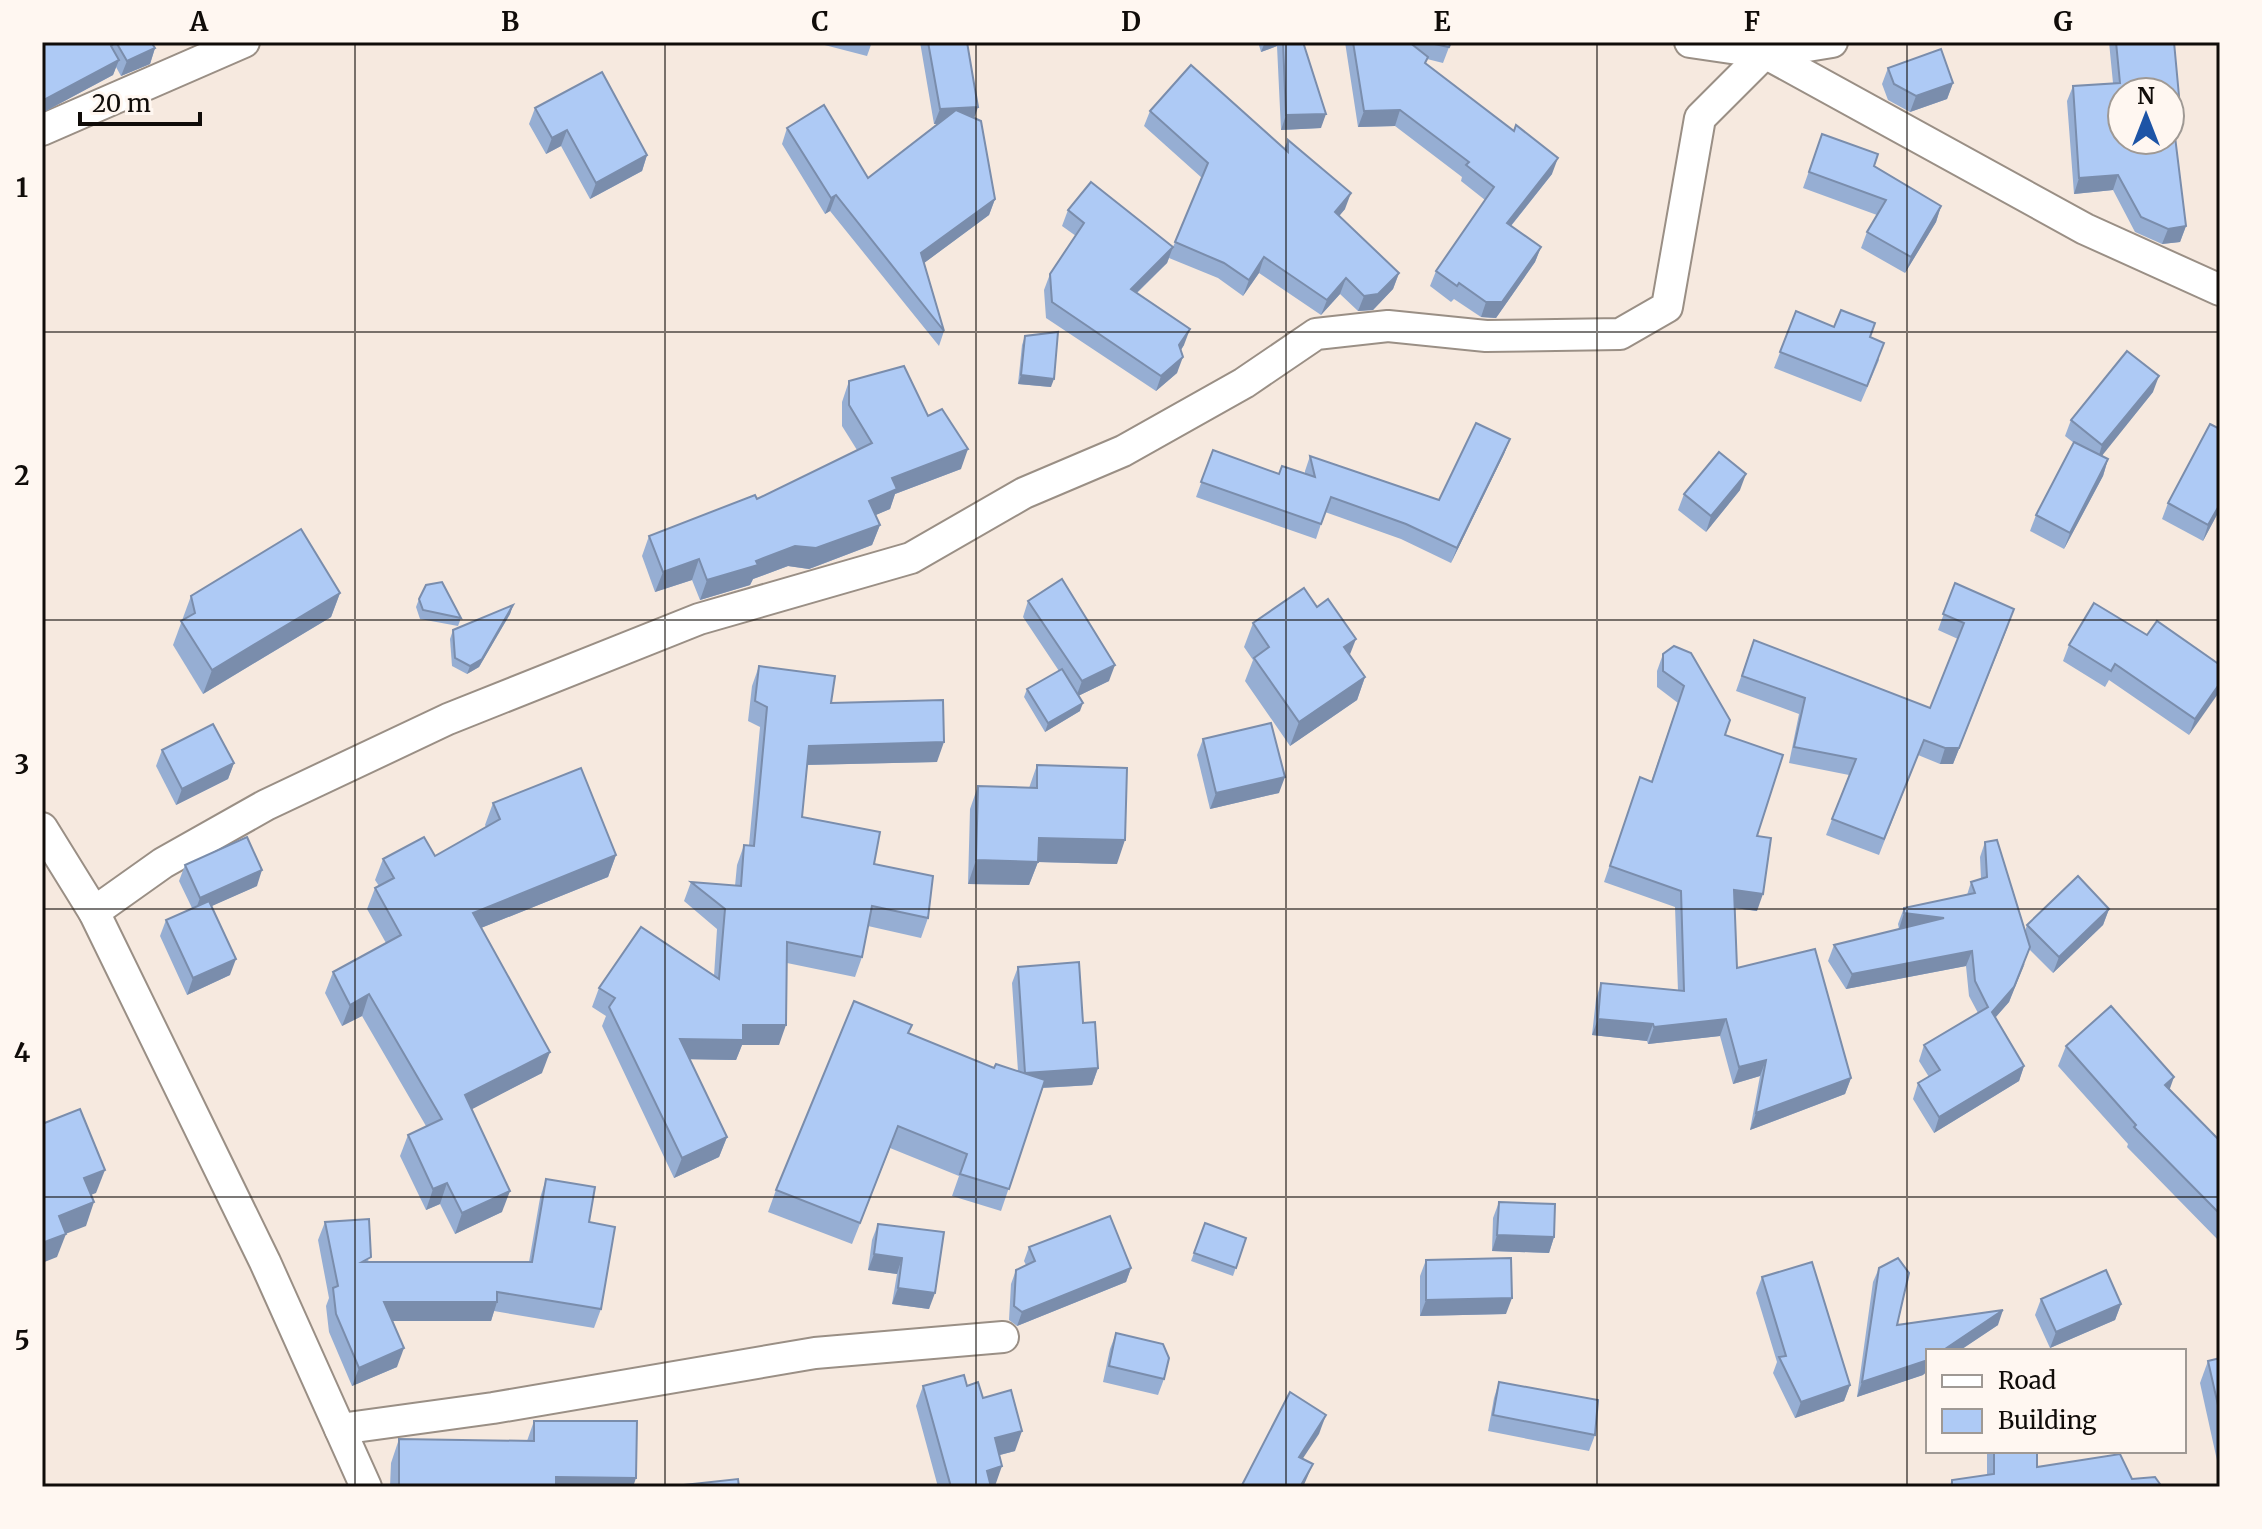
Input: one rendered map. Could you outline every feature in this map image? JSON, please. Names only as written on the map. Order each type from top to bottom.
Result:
[{"type":"street","points":[[42,130],[244,42]]},
{"type":"street","points":[[1690,42],[1764,48],[1832,42]]},
{"type":"street","points":[[1764,48],[2085,229],[2220,290]]},
{"type":"street","points":[[94,912],[163,863],[266,805],[448,719],[699,619],[911,558],[1024,493],[1123,451],[1244,383],[1316,334],[1388,326],[1486,336],[1620,334],[1667,307],[1700,118],[1764,48]]},
{"type":"street","points":[[42,828],[94,912],[265,1262],[366,1487]]},
{"type":"street","points":[[340,1429],[493,1408],[815,1353],[1003,1337]]},
{"type":"building","points":[[42,42],[116,42],[111,46],[119,60],[42,101]]},
{"type":"building","points":[[116,42],[151,42],[155,48],[127,61]]},
{"type":"building","points":[[928,42],[967,42],[978,107],[940,109]]},
{"type":"building","points":[[1283,42],[1303,42],[1326,114],[1286,115]]},
{"type":"building","points":[[1353,42],[1409,42],[1428,57],[1425,63],[1514,131],[1516,125],[1558,158],[1507,223],[1541,247],[1502,302],[1486,302],[1436,271],[1494,187],[1466,165],[1469,162],[1400,110],[1364,111]]},
{"type":"building","points":[[1425,42],[1451,42],[1449,47]]},
{"type":"building","points":[[2116,42],[2174,42],[2177,76],[2119,76]]},
{"type":"building","points":[[1941,49],[1953,83],[1916,96],[1894,84],[1888,68]]},
{"type":"building","points":[[1191,65],[1288,152],[1288,140],[1351,193],[1335,212],[1399,273],[1378,294],[1364,296],[1346,278],[1327,300],[1264,257],[1249,280],[1224,263],[1175,242],[1208,163],[1150,111]]},
{"type":"building","points":[[602,72],[647,155],[596,183],[567,130],[552,138],[535,108]]},
{"type":"building","points":[[2106,84],[2106,156],[2177,156],[2186,226],[2168,229],[2141,217],[2118,175],[2079,178],[2073,86]]},
{"type":"building","points":[[824,105],[868,178],[956,110],[981,121],[995,199],[921,253],[944,331],[836,195],[831,198],[787,128]]},
{"type":"building","points":[[1822,134],[1878,154],[1874,166],[1941,206],[1911,257],[1867,232],[1886,200],[1809,172]]},
{"type":"building","points":[[1091,182],[1173,247],[1131,289],[1190,329],[1179,345],[1183,357],[1161,376],[1052,302],[1050,274],[1084,223],[1068,210]]},
{"type":"building","points":[[1841,310],[1875,323],[1870,337],[1884,343],[1867,386],[1780,352],[1796,311],[1834,327]]},
{"type":"building","points":[[1058,332],[1054,379],[1021,375],[1025,336]]},
{"type":"building","points":[[2127,351],[2159,376],[2102,445],[2071,420]]},
{"type":"building","points":[[904,366],[928,416],[942,409],[968,449],[892,478],[897,489],[869,501],[880,525],[816,548],[795,546],[756,561],[758,565],[707,580],[699,559],[663,572],[649,536],[755,495],[757,499],[872,443],[849,405],[849,381]]},
{"type":"building","points":[[1476,423],[1510,439],[1457,548],[1406,524],[1331,497],[1321,524],[1201,482],[1213,450],[1279,474],[1282,466],[1315,477],[1310,456],[1439,500]]},
{"type":"building","points":[[2210,424],[2220,429],[2220,504],[2208,525],[2168,503]]},
{"type":"building","points":[[2074,442],[2108,459],[2070,533],[2036,515]]},
{"type":"building","points":[[1719,452],[1746,474],[1711,516],[1684,494]]},
{"type":"building","points":[[301,529],[340,593],[212,670],[181,621],[195,613],[191,596]]},
{"type":"building","points":[[1062,579],[1115,665],[1082,681],[1028,601]]},
{"type":"building","points":[[442,582],[461,618],[423,610],[419,599],[426,585]]},
{"type":"building","points":[[1955,583],[2014,609],[1959,748],[1945,748],[1924,740],[1884,839],[1832,819],[1856,759],[1794,747],[1805,698],[1742,676],[1754,640],[1930,708],[1964,623],[1943,614]]},
{"type":"building","points":[[1304,588],[1317,607],[1328,599],[1356,639],[1344,647],[1365,677],[1299,722],[1254,658],[1269,647],[1253,623]]},
{"type":"building","points":[[2094,603],[2147,635],[2157,621],[2220,665],[2220,683],[2195,719],[2115,664],[2111,671],[2069,645]]},
{"type":"building","points":[[513,605],[482,659],[470,666],[455,658],[453,630]]},
{"type":"building","points":[[1674,646],[1691,653],[1730,720],[1725,735],[1783,755],[1757,836],[1771,838],[1763,894],[1734,890],[1737,968],[1815,949],[1851,1078],[1756,1113],[1766,1060],[1739,1067],[1726,1019],[1654,1027],[1653,1024],[1598,1019],[1601,983],[1684,991],[1681,891],[1610,866],[1640,777],[1652,782],[1684,686],[1663,671],[1663,654]]},
{"type":"building","points":[[759,666],[835,676],[831,703],[943,700],[944,742],[809,746],[802,817],[880,832],[874,864],[933,876],[928,918],[872,906],[862,957],[787,942],[786,1025],[743,1025],[743,1040],[680,1039],[727,1137],[682,1158],[609,1007],[615,998],[599,988],[641,927],[719,979],[725,909],[691,882],[741,886],[744,845],[754,846],[767,707],[755,701]]},
{"type":"building","points":[[1062,669],[1083,703],[1048,723],[1027,689]]},
{"type":"building","points":[[1271,723],[1285,777],[1216,793],[1203,739]]},
{"type":"building","points":[[213,724],[234,763],[182,789],[162,750]]},
{"type":"building","points":[[1037,765],[1127,768],[1125,840],[1039,838],[1038,862],[976,860],[978,786],[1037,788]]},
{"type":"building","points":[[581,768],[616,855],[473,913],[550,1052],[465,1095],[510,1191],[462,1213],[447,1183],[433,1189],[408,1135],[442,1119],[369,994],[350,1005],[333,972],[401,935],[375,888],[394,878],[383,859],[424,837],[435,856],[500,819],[493,803]]},
{"type":"building","points":[[247,837],[262,870],[200,898],[185,865]]},
{"type":"building","points":[[1997,840],[2030,947],[2014,987],[1992,1012],[2024,1066],[1939,1117],[1918,1083],[1940,1070],[1924,1045],[1988,1007],[1975,981],[1972,951],[1852,974],[1834,945],[1944,918],[1904,913],[1904,908],[1975,893],[1971,882],[1987,877],[1985,842]]},
{"type":"building","points":[[2078,876],[2109,909],[2059,957],[2027,925]]},
{"type":"building","points":[[209,901],[236,959],[193,978],[166,920]]},
{"type":"building","points":[[1079,962],[1083,1023],[1095,1022],[1098,1068],[1025,1073],[1018,967]]},
{"type":"building","points":[[854,1001],[912,1025],[908,1033],[994,1068],[996,1064],[1045,1080],[1009,1189],[960,1174],[967,1154],[898,1126],[860,1223],[776,1190]]},
{"type":"building","points":[[2111,1006],[2174,1077],[2165,1085],[2220,1141],[2220,1214],[2134,1127],[2136,1125],[2066,1046]]},
{"type":"building","points":[[80,1109],[105,1170],[84,1178],[94,1202],[59,1216],[66,1234],[42,1243],[42,1124]]},
{"type":"building","points":[[546,1179],[595,1187],[589,1222],[615,1227],[601,1309],[497,1292],[497,1302],[384,1302],[404,1348],[359,1368],[336,1314],[333,1288],[338,1286],[325,1222],[369,1219],[371,1257],[362,1262],[532,1262]]},
{"type":"building","points":[[1499,1202],[1555,1204],[1554,1237],[1497,1235]]},
{"type":"building","points":[[1110,1216],[1131,1268],[1022,1312],[1014,1306],[1016,1270],[1035,1261],[1029,1247]]},
{"type":"building","points":[[1205,1223],[1246,1238],[1236,1268],[1194,1253]]},
{"type":"building","points":[[878,1224],[944,1232],[935,1293],[898,1288],[902,1258],[874,1254]]},
{"type":"building","points":[[1511,1258],[1512,1298],[1426,1300],[1426,1260]]},
{"type":"building","points":[[1898,1258],[1909,1273],[1897,1325],[2003,1310],[1945,1349],[1926,1349],[1926,1361],[1862,1382],[1879,1268]]},
{"type":"building","points":[[1812,1262],[1850,1385],[1801,1402],[1779,1357],[1786,1356],[1762,1277]]},
{"type":"building","points":[[2106,1270],[2121,1304],[2056,1332],[2041,1299]]},
{"type":"building","points":[[1116,1333],[1163,1344],[1169,1358],[1164,1379],[1109,1366]]},
{"type":"building","points":[[2220,1358],[2220,1414],[2208,1361]]},
{"type":"building","points":[[964,1375],[967,1386],[978,1382],[983,1398],[1011,1390],[1022,1431],[995,1438],[1002,1466],[987,1471],[991,1487],[951,1487],[923,1386]]},
{"type":"building","points":[[1499,1382],[1598,1400],[1595,1435],[1493,1415]]},
{"type":"building","points":[[1290,1392],[1326,1415],[1299,1457],[1313,1464],[1300,1487],[1241,1487]]},
{"type":"building","points":[[534,1421],[637,1421],[636,1478],[556,1477],[556,1487],[399,1487],[399,1439],[534,1441]]},
{"type":"building","points":[[1994,1453],[2037,1453],[2037,1467],[2120,1454],[2132,1479],[2155,1477],[2162,1487],[1952,1487],[1952,1480],[1994,1474]]},
{"type":"building","points":[[738,1479],[739,1487],[665,1487]]}]
